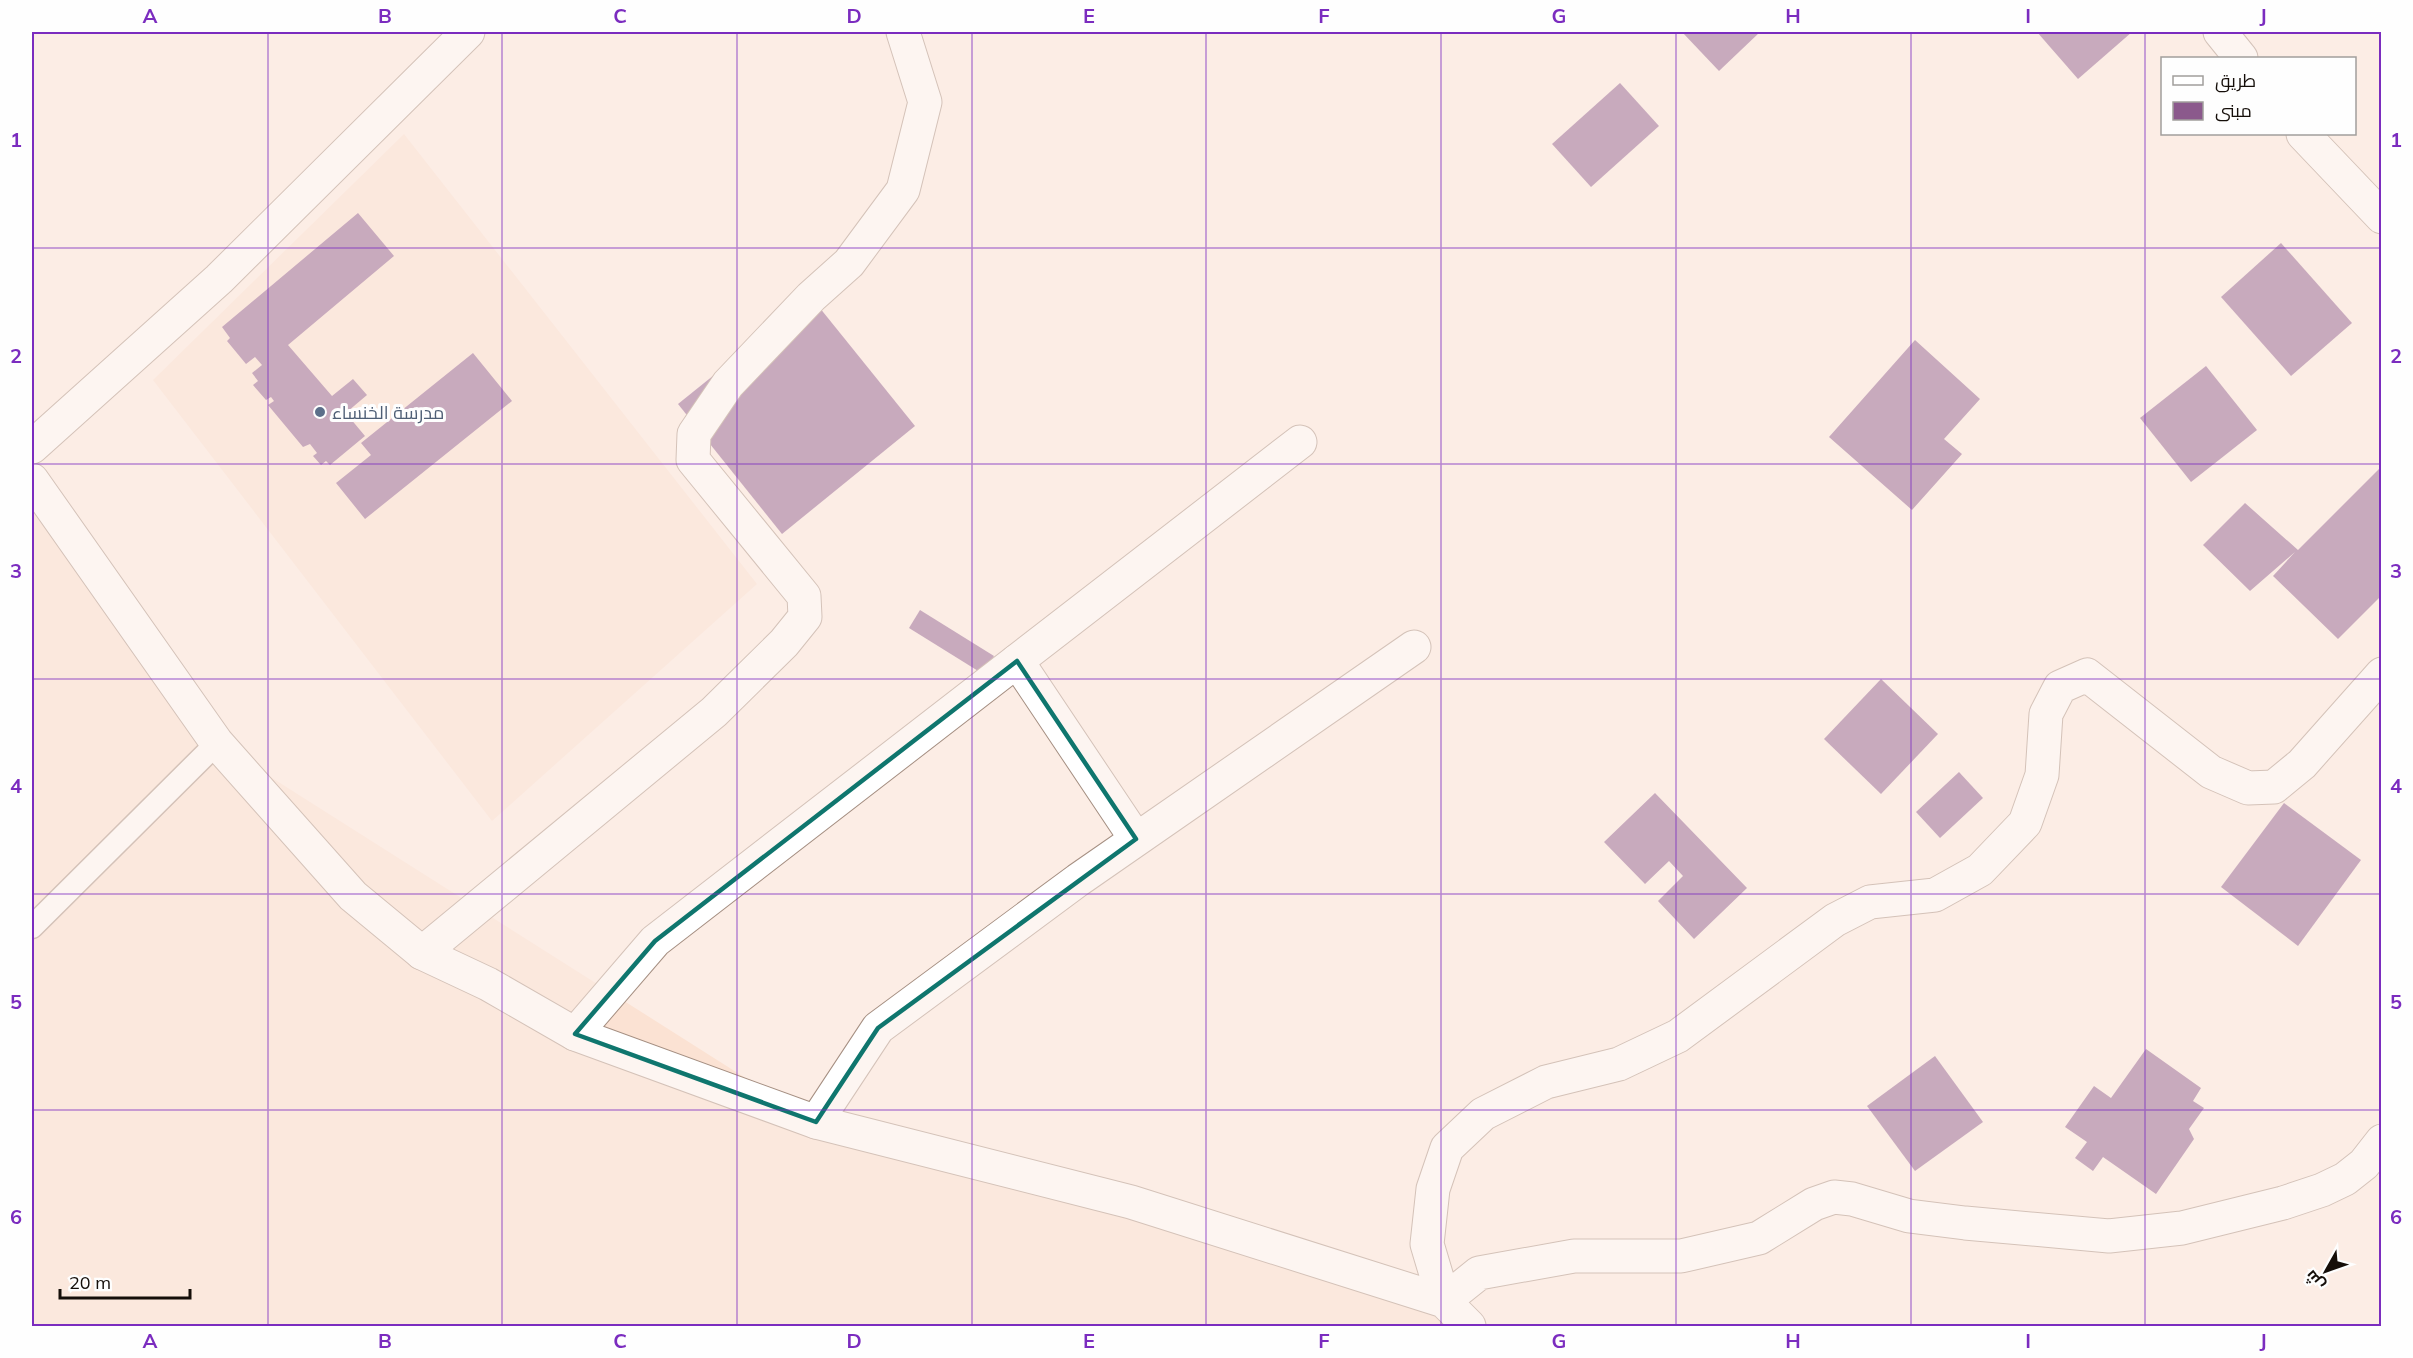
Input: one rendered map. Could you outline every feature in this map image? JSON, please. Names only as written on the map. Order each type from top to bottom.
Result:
[{"type":"street","points":[[32,447],[219,279],[468,32]]},
{"type":"street","points":[[422,953],[714,712],[784,643],[805,617],[804,596],[693,460],[693,434],[728,384],[811,297],[849,263],[903,190],[925,102],[903,32]]},
{"type":"street","points":[[2220,32],[2240,57]]},
{"type":"street","points":[[2304,135],[2382,217]]},
{"type":"street","points":[[575,1034],[655,941],[1300,442]]},
{"type":"street","points":[[32,480],[217,742],[353,896],[422,953],[488,984],[575,1034],[816,1122],[1131,1203],[1443,1301],[1469,1326]]},
{"type":"street","points":[[816,1122],[878,1028],[1136,840],[1414,646]]},
{"type":"street","points":[[1017,661],[1136,840]]},
{"type":"street","points":[[1443,1301],[1427,1244],[1433,1189],[1447,1148],[1483,1114],[1546,1082],[1619,1064],[1678,1036],[1835,920],[1870,902],[1935,895],[1980,870],[2025,823],[2042,775],[2046,714],[2060,687],[2087,675],[2211,772],[2248,788],[2274,787],[2302,764],[2382,674]]},
{"type":"street","points":[[1443,1301],[1479,1273],[1574,1256],[1681,1256],[1759,1238],[1814,1204],[1834,1197],[1852,1199],[1920,1217],[2109,1236],[2182,1228],[2283,1203],[2322,1190],[2345,1179],[2364,1164],[2382,1141]]},
{"type":"lane","points":[[32,927],[217,742]]},
{"type":"highlighted area","points":[[1017,661],[1136,839],[878,1028],[816,1122],[575,1034],[655,941]]},
{"type":"shaded area","points":[[404,134],[757,584],[492,821],[153,380]]},
{"type":"shaded area","points":[[32,455],[217,743],[815,1122],[1227,1233],[1468,1326],[32,1326]]},
{"type":"building","points":[[1682,32],[1760,32],[1719,71]]},
{"type":"building","points":[[2037,32],[2132,32],[2078,79]]},
{"type":"building","points":[[1620,83],[1659,126],[1591,187],[1552,144]]},
{"type":"building","points":[[358,213],[394,256],[288,345],[332,396],[353,379],[367,395],[341,417],[345,422],[350,418],[365,436],[330,465],[326,461],[321,465],[313,456],[317,453],[310,444],[303,447],[268,405],[274,401],[271,397],[266,400],[253,385],[258,381],[252,373],[262,365],[255,357],[246,364],[227,341],[230,338],[222,327]]},
{"type":"building","points":[[2281,243],[2352,323],[2291,376],[2221,297]]},
{"type":"building","points":[[811,297],[915,426],[782,534],[678,404]]},
{"type":"building","points":[[1915,340],[1980,399],[1944,439],[1962,454],[1912,510],[1829,437]]},
{"type":"building","points":[[473,353],[512,401],[365,519],[336,483],[371,455],[361,443]]},
{"type":"building","points":[[2206,366],[2257,430],[2191,482],[2140,418]]},
{"type":"building","points":[[2382,466],[2382,595],[2338,639],[2273,576],[2295,552],[2250,591],[2203,545],[2245,503],[2298,550]]},
{"type":"building","points":[[920,610],[994,656],[983,674],[909,628]]},
{"type":"building","points":[[1881,679],[1938,734],[1881,794],[1824,739]]},
{"type":"building","points":[[1959,772],[1983,798],[1940,838],[1916,812]]},
{"type":"building","points":[[1655,793],[1747,888],[1694,939],[1658,901],[1683,876],[1669,861],[1645,884],[1604,842]]},
{"type":"building","points":[[2284,803],[2361,860],[2298,946],[2221,887]]},
{"type":"building","points":[[2146,1049],[2201,1088],[2193,1101],[2204,1108],[2189,1129],[2194,1139],[2156,1194],[2103,1157],[2093,1171],[2075,1158],[2087,1142],[2065,1127],[2094,1086],[2111,1098]]},
{"type":"building","points":[[1935,1056],[1983,1122],[1915,1171],[1867,1106]]},
{"type":"place","name":"مدرسة الخنساء","points":[[320,412]]}]
